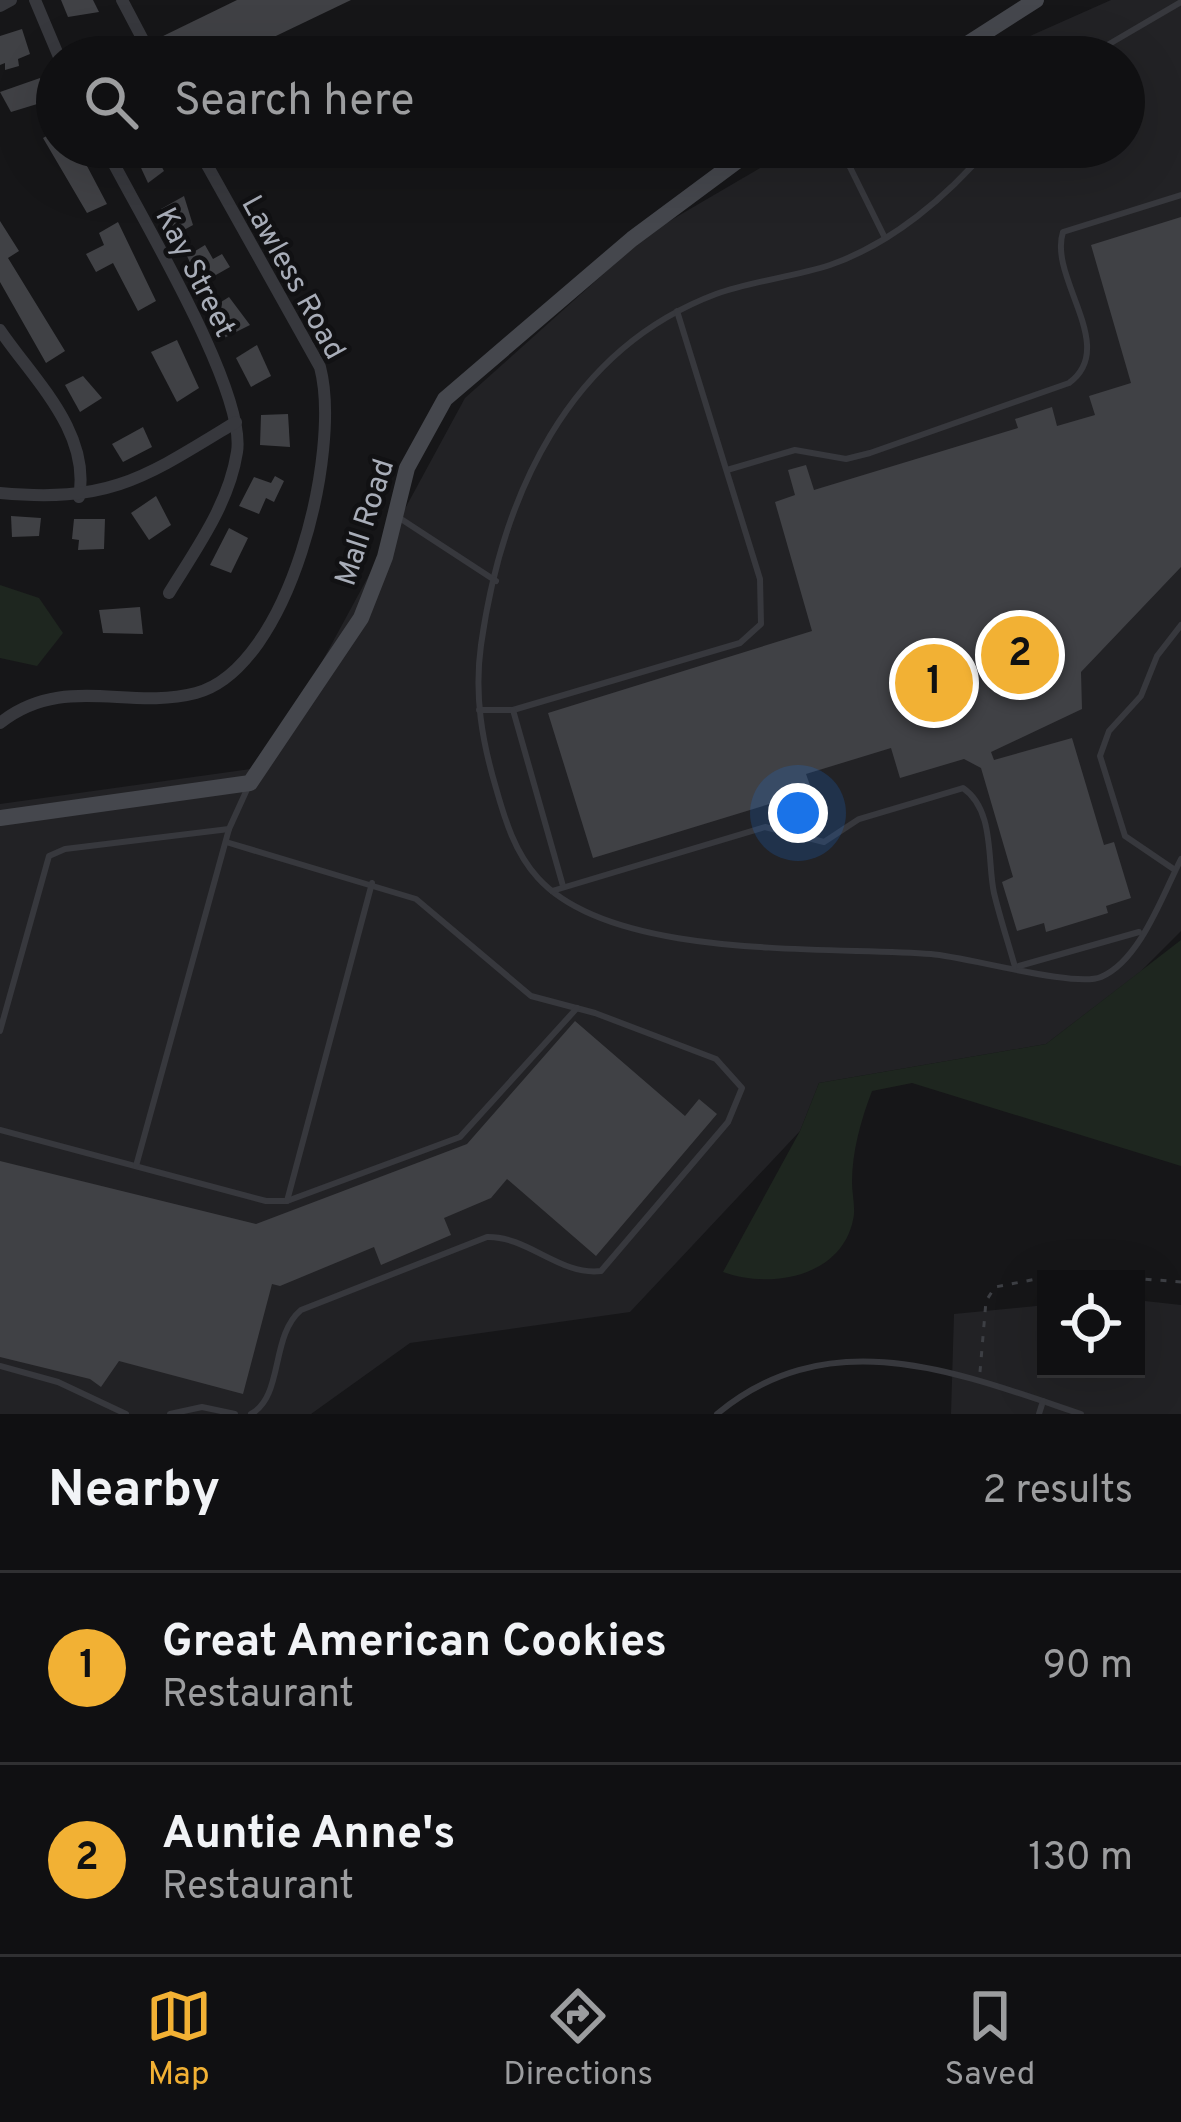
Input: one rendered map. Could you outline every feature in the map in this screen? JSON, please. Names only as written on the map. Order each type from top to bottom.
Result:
[{"type":"street","points":[[35,0],[50,36]]},
{"type":"street","points":[[122,0],[141,36]]},
{"type":"street","points":[[980,36],[1036,0]]},
{"type":"street","name":"Kay Street","points":[[116,168],[211,353],[236,422],[238,448],[218,512],[169,593]]},
{"type":"street","name":"Lawless Road","points":[[0,723],[50,696],[176,695],[220,681],[277,609],[311,524],[325,460],[327,393],[320,367],[209,168]]},
{"type":"street","name":"Mall Road","points":[[250,783],[361,618],[407,468],[445,399],[632,239],[728,168]]},
{"type":"street","points":[[0,330],[76,442],[83,471],[79,497]]},
{"type":"street","points":[[0,493],[79,497],[135,482],[236,422]]},
{"type":"street","points":[[0,818],[250,783]]},
{"type":"lane","points":[[1123,36],[1181,2]]},
{"type":"lane","points":[[850,168],[885,238]]},
{"type":"lane","points":[[970,168],[885,238],[834,264],[722,292],[677,311],[592,376],[550,429],[524,485],[496,580],[481,645],[478,710],[488,761],[513,839],[553,891],[608,919],[748,947],[926,953],[1074,980],[1101,977],[1121,964],[1181,859]]},
{"type":"lane","points":[[727,470],[795,451],[846,459],[870,453],[1069,383],[1080,375],[1088,346],[1060,251],[1063,232],[1181,195]]},
{"type":"lane","points":[[478,710],[513,710],[740,643],[755,633],[764,614],[763,594],[677,311]]},
{"type":"lane","points":[[394,515],[496,580]]},
{"type":"lane","points":[[1175,870],[1125,836],[1100,755],[1109,731],[1141,696],[1156,656],[1181,625]]},
{"type":"lane","points":[[513,710],[563,887]]},
{"type":"lane","points":[[136,1166],[226,842],[250,783]]},
{"type":"lane","points":[[553,891],[765,827],[824,842],[859,819],[963,788],[975,800],[994,863],[993,888],[1015,967]]},
{"type":"lane","points":[[0,1031],[50,856],[65,849],[230,829]]},
{"type":"lane","points":[[226,842],[416,899],[531,996],[577,1008],[729,1067],[742,1088],[736,1110],[601,1271],[579,1270],[509,1239],[487,1237],[323,1301],[302,1310],[286,1325],[267,1396],[251,1414]]},
{"type":"lane","points":[[287,1201],[372,883]]},
{"type":"lane","points":[[1015,967],[1142,931]]},
{"type":"lane","points":[[0,1130],[266,1202],[287,1201],[460,1137],[577,1008]]},
{"type":"lane","points":[[717,1414],[770,1380],[842,1360],[914,1361],[1081,1414]]},
{"type":"lane","points":[[0,1366],[58,1382],[126,1414]]},
{"type":"lane","points":[[1039,1414],[1043,1401]]},
{"type":"lane","points":[[170,1414],[202,1407],[235,1414]]},
{"type":"path","points":[[978,1379],[986,1301],[995,1287],[1068,1273],[1181,1282]]},
{"type":"shaded area","points":[[1111,0],[1181,0],[1181,931],[1140,972],[1046,1044],[819,1083],[800,1131],[630,1312],[410,1343],[311,1414],[0,1414],[0,804],[265,767],[465,398],[649,233],[760,168],[1145,168],[1145,36],[1030,36]]},
{"type":"shaded area","points":[[0,585],[39,598],[63,633],[37,666],[0,658]]},
{"type":"shaded area","points":[[1181,940],[1181,1166],[912,1083],[872,1091],[854,1159],[853,1220],[834,1255],[801,1274],[781,1278],[723,1272],[800,1131],[819,1083],[1046,1044]]},
{"type":"shaded area","points":[[1145,1301],[1181,1305],[1181,1414],[951,1414],[954,1314],[1037,1306],[1037,1378],[1145,1378]]},
{"type":"building","points":[[61,0],[93,0],[99,12],[68,17]]},
{"type":"building","points":[[237,0],[351,0],[276,36],[163,36]]},
{"type":"building","points":[[22,29],[30,54],[18,59],[19,66],[5,70],[5,63],[0,65],[0,36]]},
{"type":"building","points":[[36,79],[36,104],[11,112],[0,92]]},
{"type":"building","points":[[61,168],[88,168],[107,204],[87,213]]},
{"type":"building","points":[[141,168],[162,168],[164,171],[148,183]]},
{"type":"building","points":[[184,196],[193,225],[173,236],[161,209]]},
{"type":"building","points":[[1181,217],[1181,567],[1081,672],[1082,709],[991,752],[994,760],[1072,738],[1104,845],[1114,842],[1131,898],[1106,906],[1108,913],[1046,932],[1044,923],[1017,931],[1002,882],[1013,877],[981,768],[964,759],[900,778],[891,748],[806,774],[812,791],[593,858],[548,713],[812,631],[775,502],[795,495],[788,470],[806,465],[814,490],[1018,428],[1015,419],[1052,407],[1057,426],[1095,415],[1089,396],[1131,383],[1091,245]]},
{"type":"building","points":[[0,221],[19,251],[8,258],[65,351],[46,363],[0,282]]},
{"type":"building","points":[[118,222],[156,301],[138,311],[113,263],[96,272],[86,254],[104,245],[99,233]]},
{"type":"building","points":[[205,245],[213,259],[222,254],[230,267],[200,284],[187,256]]},
{"type":"building","points":[[229,297],[250,325],[224,338],[213,307]]},
{"type":"building","points":[[177,340],[199,388],[177,402],[151,352]]},
{"type":"building","points":[[257,345],[271,376],[251,387],[236,358]]},
{"type":"building","points":[[83,376],[102,398],[80,412],[65,385]]},
{"type":"building","points":[[288,414],[290,447],[260,445],[261,415]]},
{"type":"building","points":[[143,427],[152,447],[123,462],[112,444]]},
{"type":"building","points":[[275,476],[284,481],[274,502],[266,498],[259,514],[239,506],[254,477],[271,483]]},
{"type":"building","points":[[156,496],[171,525],[149,540],[131,513]]},
{"type":"building","points":[[11,516],[41,518],[39,536],[12,537]]},
{"type":"building","points":[[74,519],[105,519],[104,549],[78,550],[79,540],[72,539]]},
{"type":"building","points":[[229,528],[248,538],[231,573],[210,565]]},
{"type":"building","points":[[140,607],[143,634],[103,633],[99,610]]},
{"type":"building","points":[[575,1021],[685,1116],[699,1099],[717,1114],[596,1256],[507,1179],[491,1198],[444,1218],[451,1235],[381,1265],[374,1247],[280,1286],[272,1284],[243,1394],[119,1361],[101,1387],[90,1379],[0,1357],[0,1161],[256,1224],[467,1144]]},
{"type":"place","name":"Auntie Anne's","points":[[1020,655]]},
{"type":"place","name":"Great American Cookies","points":[[934,683]]}]
